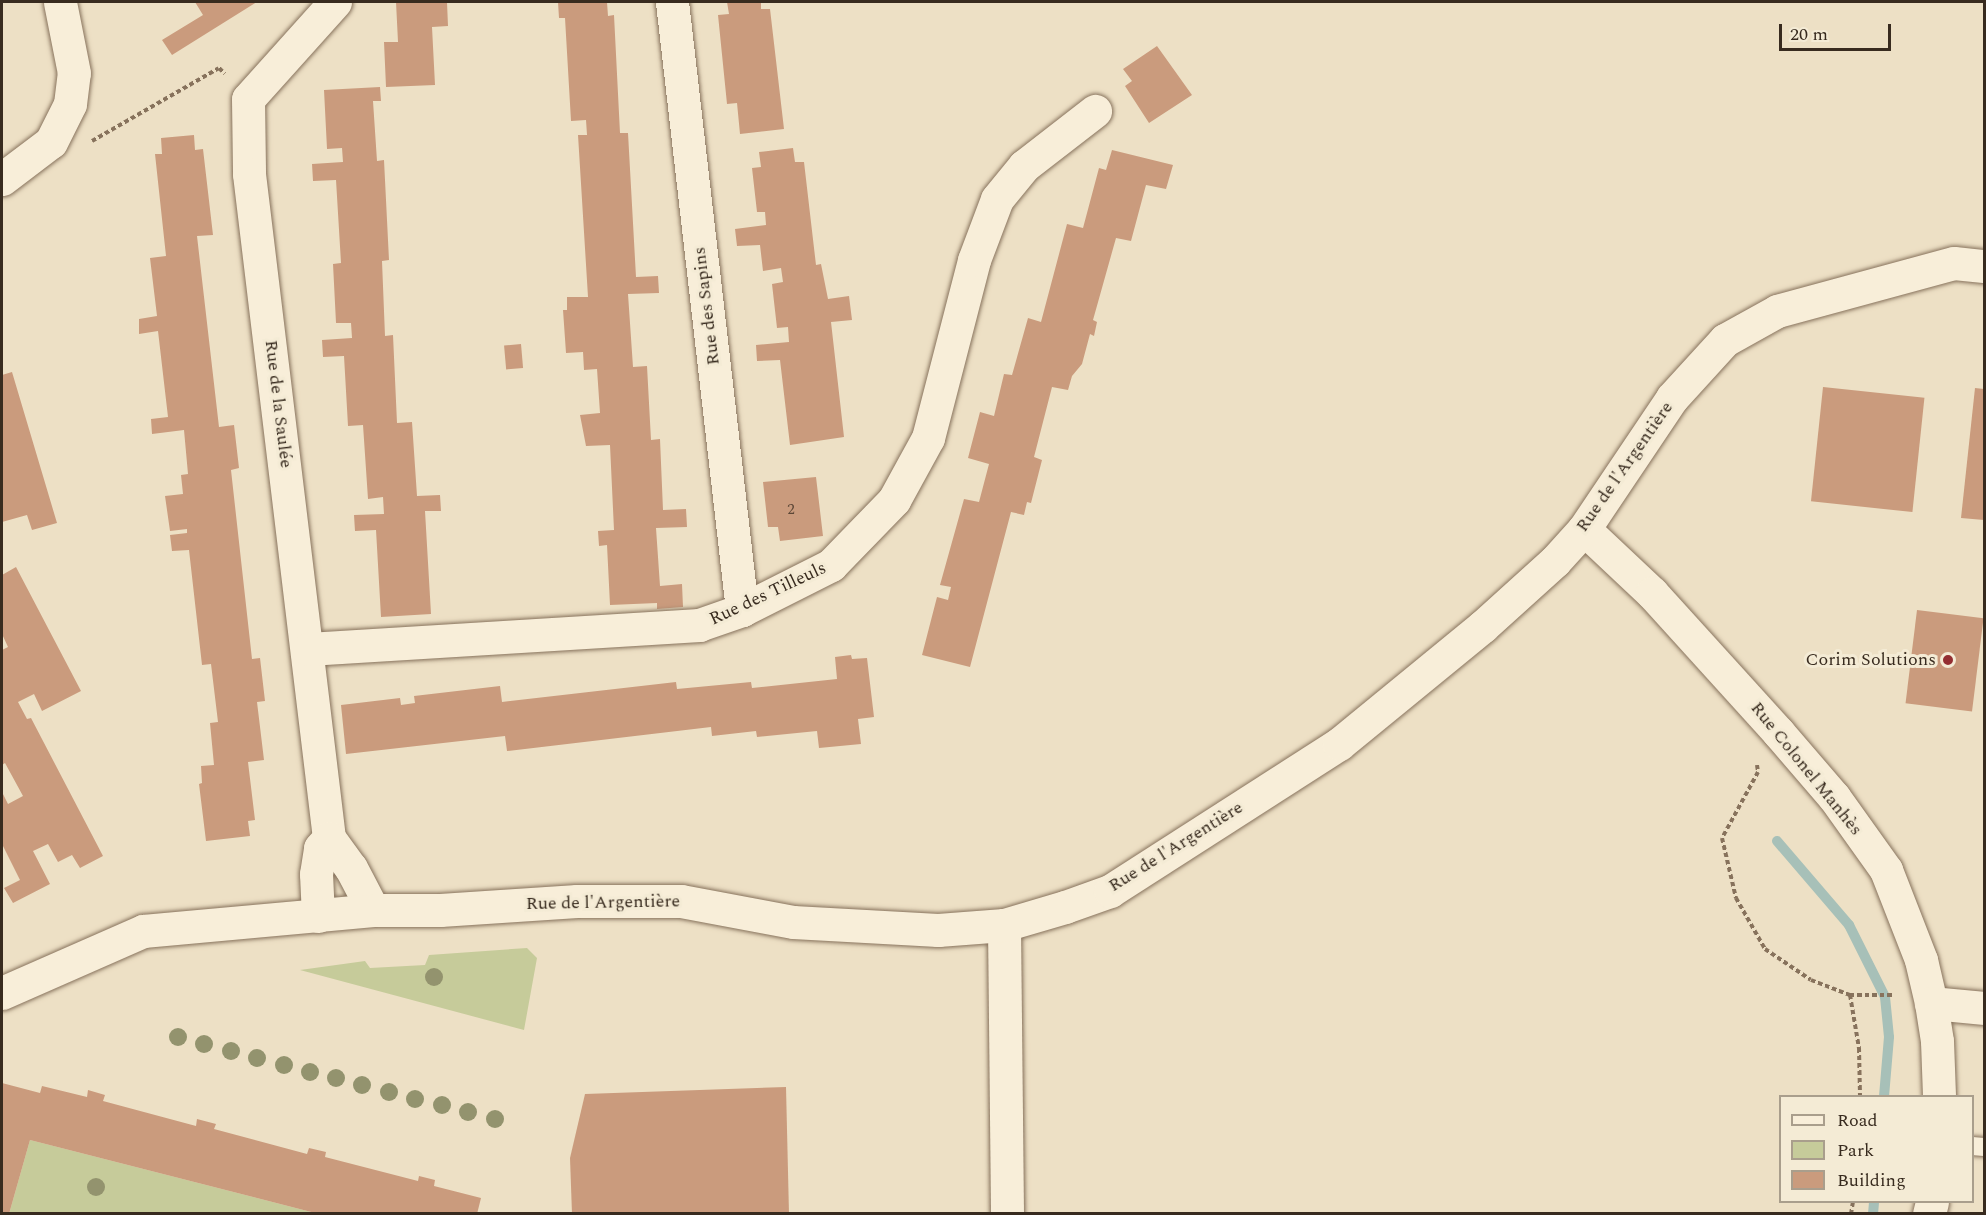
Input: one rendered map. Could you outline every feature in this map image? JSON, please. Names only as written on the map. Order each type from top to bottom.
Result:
[{"type":"street","points":[[2,178],[51,142],[70,104],[74,73],[60,2]]},
{"type":"street","points":[[248,99],[335,2]]},
{"type":"street","name":"Rue des Sapins","points":[[672,2],[742,610]]},
{"type":"street","name":"Rue de la Saulée","points":[[248,99],[249,174],[329,838],[351,868],[373,910]]},
{"type":"street","name":"Rue des Tilleuls","points":[[308,649],[699,625],[742,610],[831,565],[894,500],[928,438],[974,260],[997,200],[1024,166],[1095,111]]},
{"type":"street","name":"Rue de l'Argentière","points":[[2,993],[142,931],[373,910],[440,910],[577,901],[681,901],[793,922],[938,930],[1004,925],[1110,891],[1339,744],[1482,627],[1555,561],[1584,529],[1672,398],[1725,340],[1778,311],[1954,263],[1984,266]]},
{"type":"street","name":"Rue Colonel Manhès","points":[[1584,529],[1652,593],[1778,732],[1834,797],[1886,870],[1921,960],[1937,1041],[1939,1095]]},
{"type":"street","name":"Rue de la Saulée","points":[[318,916],[316,874],[320,848],[329,838]]},
{"type":"street","points":[[1004,925],[1007,1214]]},
{"type":"street","points":[[1931,1004],[1984,1008]]},
{"type":"path","points":[[51,142],[73,152],[219,68],[248,99]]},
{"type":"path","points":[[1778,732],[1756,752],[1758,772],[1722,838],[1736,898],[1765,949],[1811,980],[1850,995],[1859,1048],[1860,1095]]},
{"type":"green space","points":[[527,948],[537,958],[524,1030],[300,970],[365,961],[370,968],[425,965],[429,955]]},
{"type":"green space","points":[[30,1140],[319,1214],[9,1214]]},
{"type":"building","points":[[195,2],[257,2],[172,55],[162,40],[203,15]]},
{"type":"building","points":[[396,2],[447,2],[448,26],[432,27],[435,85],[386,87],[384,42],[398,42]]},
{"type":"building","points":[[558,2],[607,2],[608,16],[614,15],[620,133],[628,133],[636,277],[658,276],[659,293],[628,294],[633,367],[647,366],[651,440],[660,439],[663,510],[686,509],[687,527],[656,528],[660,586],[682,584],[683,607],[657,609],[657,603],[610,605],[607,545],[599,546],[598,531],[614,530],[610,445],[586,446],[580,415],[600,413],[597,369],[584,370],[583,352],[566,353],[563,310],[567,310],[567,297],[588,297],[578,135],[587,135],[586,120],[571,121],[565,18],[559,18]]},
{"type":"building","points":[[727,2],[761,2],[761,9],[770,9],[784,129],[740,134],[737,103],[727,104],[718,15],[729,14]]},
{"type":"building","points":[[1157,46],[1192,95],[1149,123],[1125,86],[1132,81],[1123,69]]},
{"type":"building","points":[[380,87],[381,101],[373,101],[377,161],[384,160],[389,260],[382,261],[385,336],[393,335],[397,423],[412,422],[417,496],[440,495],[441,511],[425,511],[431,614],[381,617],[376,530],[355,531],[354,515],[384,514],[383,497],[368,499],[363,425],[348,426],[344,356],[323,357],[322,340],[352,338],[351,323],[336,323],[333,264],[341,263],[336,180],[313,181],[312,164],[343,162],[342,148],[327,149],[324,90]]},
{"type":"building","points":[[194,135],[195,150],[203,149],[213,235],[197,236],[219,427],[234,425],[239,468],[231,470],[252,659],[260,658],[265,701],[257,702],[264,760],[248,762],[255,820],[248,821],[250,836],[206,841],[199,784],[202,783],[201,766],[214,765],[210,723],[218,722],[211,664],[202,665],[189,550],[172,551],[170,535],[187,533],[187,529],[170,531],[165,496],[183,494],[181,475],[188,474],[184,430],[152,434],[151,419],[168,417],[158,331],[139,334],[139,319],[157,316],[150,258],[166,256],[155,154],[162,154],[161,138]]},
{"type":"building","points":[[793,148],[795,162],[804,162],[816,265],[821,264],[828,299],[849,296],[852,320],[831,322],[844,437],[790,445],[780,360],[757,361],[756,345],[789,342],[788,327],[777,328],[772,284],[783,282],[781,268],[763,271],[760,245],[737,246],[735,229],[766,225],[765,212],[757,212],[752,168],[761,167],[759,152]]},
{"type":"building","points":[[1112,150],[1173,165],[1166,189],[1146,185],[1131,241],[1116,238],[1093,320],[1097,322],[1094,336],[1090,334],[1082,364],[1072,376],[1068,390],[1052,387],[1034,457],[1042,460],[1031,503],[1027,502],[1024,515],[1011,512],[970,667],[922,655],[937,597],[948,600],[951,587],[940,585],[964,499],[979,502],[989,464],[968,458],[980,412],[994,416],[1004,374],[1012,375],[1028,318],[1041,322],[1067,224],[1083,228],[1099,168],[1106,170]]},
{"type":"building","points":[[521,344],[523,368],[506,369],[504,345]]},
{"type":"building","points":[[12,372],[57,523],[32,530],[27,515],[2,522],[2,375]]},
{"type":"building","points":[[1823,387],[1924,398],[1912,512],[1811,501]]},
{"type":"building","points":[[1975,388],[1984,389],[1984,520],[1961,518]]},
{"type":"building","points":[[816,477],[823,536],[780,541],[778,527],[768,527],[763,482]]},
{"type":"building","points":[[16,567],[81,691],[42,711],[34,694],[18,702],[27,719],[31,718],[103,856],[80,868],[72,855],[58,862],[48,844],[33,851],[50,884],[13,903],[4,888],[20,880],[2,844],[2,792],[8,804],[23,796],[5,763],[2,765],[2,650],[8,647],[2,634],[2,575]]},
{"type":"building","name":"Corim Solutions","points":[[1917,610],[1984,618],[1972,711],[1906,703]]},
{"type":"building","points":[[851,655],[852,659],[867,658],[874,717],[858,719],[861,744],[819,748],[817,731],[757,737],[756,731],[712,736],[711,727],[507,751],[505,736],[346,754],[341,705],[400,698],[401,705],[415,703],[414,696],[500,686],[502,702],[676,682],[677,689],[751,682],[752,688],[837,679],[835,657]]},
{"type":"building","points":[[2,1083],[40,1093],[42,1086],[87,1097],[88,1090],[105,1095],[103,1101],[196,1126],[197,1119],[216,1124],[214,1129],[307,1154],[309,1148],[326,1152],[325,1157],[418,1181],[419,1176],[435,1180],[434,1186],[481,1198],[477,1214],[319,1214],[30,1140],[9,1214],[2,1214]]},
{"type":"building","points":[[786,1087],[789,1214],[572,1214],[570,1158],[585,1094]]},
{"type":"waterway","points":[[1777,841],[1849,925],[1885,997],[1889,1037],[1884,1095]]},
{"type":"waterway","points":[[1873,1214],[1874,1203]]},
{"type":"place","name":"Corim Solutions","points":[[1948,660]]}]
